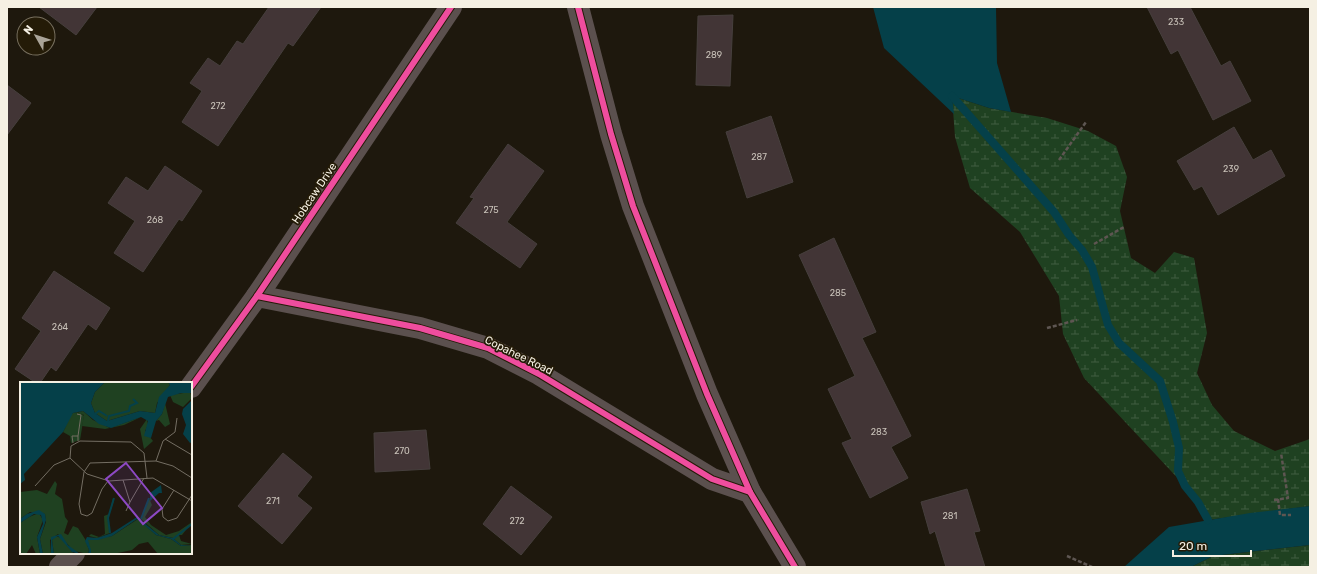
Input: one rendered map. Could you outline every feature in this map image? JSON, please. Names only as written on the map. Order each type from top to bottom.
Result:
[{"type":"street","name":"Hobcaw Drive","points":[[192,386],[257,296],[451,7]]},
{"type":"street","points":[[578,7],[611,134],[633,206],[707,394],[750,492],[795,567]]},
{"type":"street","name":"Copahee Road","points":[[257,296],[420,328],[488,348],[539,374],[712,479],[750,492]]},
{"type":"street","points":[[60,567],[74,554]]},
{"type":"street","points":[[75,554],[76,567]]},
{"type":"path","points":[[1059,160],[1086,122]]},
{"type":"path","points":[[1094,244],[1124,228]]},
{"type":"path","points":[[1047,328],[1077,320]]},
{"type":"path","points":[[1274,500],[1288,498],[1281,453]]},
{"type":"path","points":[[1278,499],[1280,515],[1291,515]]},
{"type":"path","points":[[1067,556],[1092,567]]},
{"type":"green space","points":[[952,96],[989,108],[1047,118],[1088,131],[1116,146],[1127,177],[1120,211],[1131,258],[1155,273],[1174,252],[1194,258],[1207,333],[1197,373],[1212,405],[1234,431],[1275,451],[1310,439],[1310,506],[1208,520],[1198,502],[1185,486],[1084,378],[1063,334],[1059,296],[1020,232],[970,188],[955,137]]},
{"type":"green space","points":[[1310,545],[1310,567],[1191,567],[1213,556]]},
{"type":"water","points":[[873,7],[996,7],[997,63],[1011,112],[989,108],[952,96],[954,114],[884,48]]},
{"type":"water","points":[[1310,506],[1310,545],[1213,556],[1191,567],[1124,567],[1169,527],[1250,513]]},
{"type":"building","points":[[39,7],[97,7],[76,35],[56,20],[56,16],[51,16]]},
{"type":"building","points":[[269,7],[321,7],[293,46],[288,43],[218,146],[182,122],[202,91],[190,83],[208,58],[220,66],[237,41],[243,44]]},
{"type":"building","points":[[1147,7],[1190,7],[1221,66],[1230,61],[1251,101],[1213,120],[1178,50],[1171,54]]},
{"type":"building","points":[[733,15],[730,86],[696,85],[698,16]]},
{"type":"building","points":[[7,85],[31,103],[7,135]]},
{"type":"building","points":[[771,116],[793,182],[747,198],[726,132]]},
{"type":"building","points":[[1234,127],[1253,160],[1271,150],[1285,176],[1218,215],[1202,186],[1194,190],[1177,161]]},
{"type":"building","points":[[508,144],[544,171],[507,222],[537,244],[520,268],[456,223],[474,198],[470,197]]},
{"type":"building","points":[[165,166],[202,191],[182,221],[179,219],[143,272],[114,253],[135,221],[108,203],[126,177],[148,191]]},
{"type":"building","points":[[834,238],[876,332],[862,338],[911,436],[891,447],[908,478],[870,498],[842,443],[852,439],[828,389],[855,376],[799,255]]},
{"type":"building","points":[[54,271],[110,308],[96,330],[88,324],[56,371],[51,367],[41,382],[34,382],[15,369],[41,331],[22,318]]},
{"type":"building","points":[[426,430],[430,469],[375,472],[374,433]]},
{"type":"building","points":[[283,453],[312,477],[297,496],[312,508],[282,544],[238,506]]},
{"type":"building","points":[[511,486],[552,517],[521,555],[483,524]]},
{"type":"building","points":[[967,489],[980,531],[974,532],[985,567],[946,567],[935,531],[930,534],[921,502]]},
{"type":"waterway","points":[[952,96],[1054,212],[1069,235],[1082,250],[1092,267],[1108,325],[1119,343],[1160,381],[1173,422],[1179,448],[1178,471],[1185,486],[1198,502],[1208,520]]},
{"type":"cycle path","points":[[192,386],[257,296],[451,7]]},
{"type":"cycle path","points":[[578,7],[611,134],[633,206],[707,394],[750,492]]},
{"type":"cycle path","points":[[257,296],[420,328],[488,348],[539,374],[712,479],[750,492],[795,567]]}]
